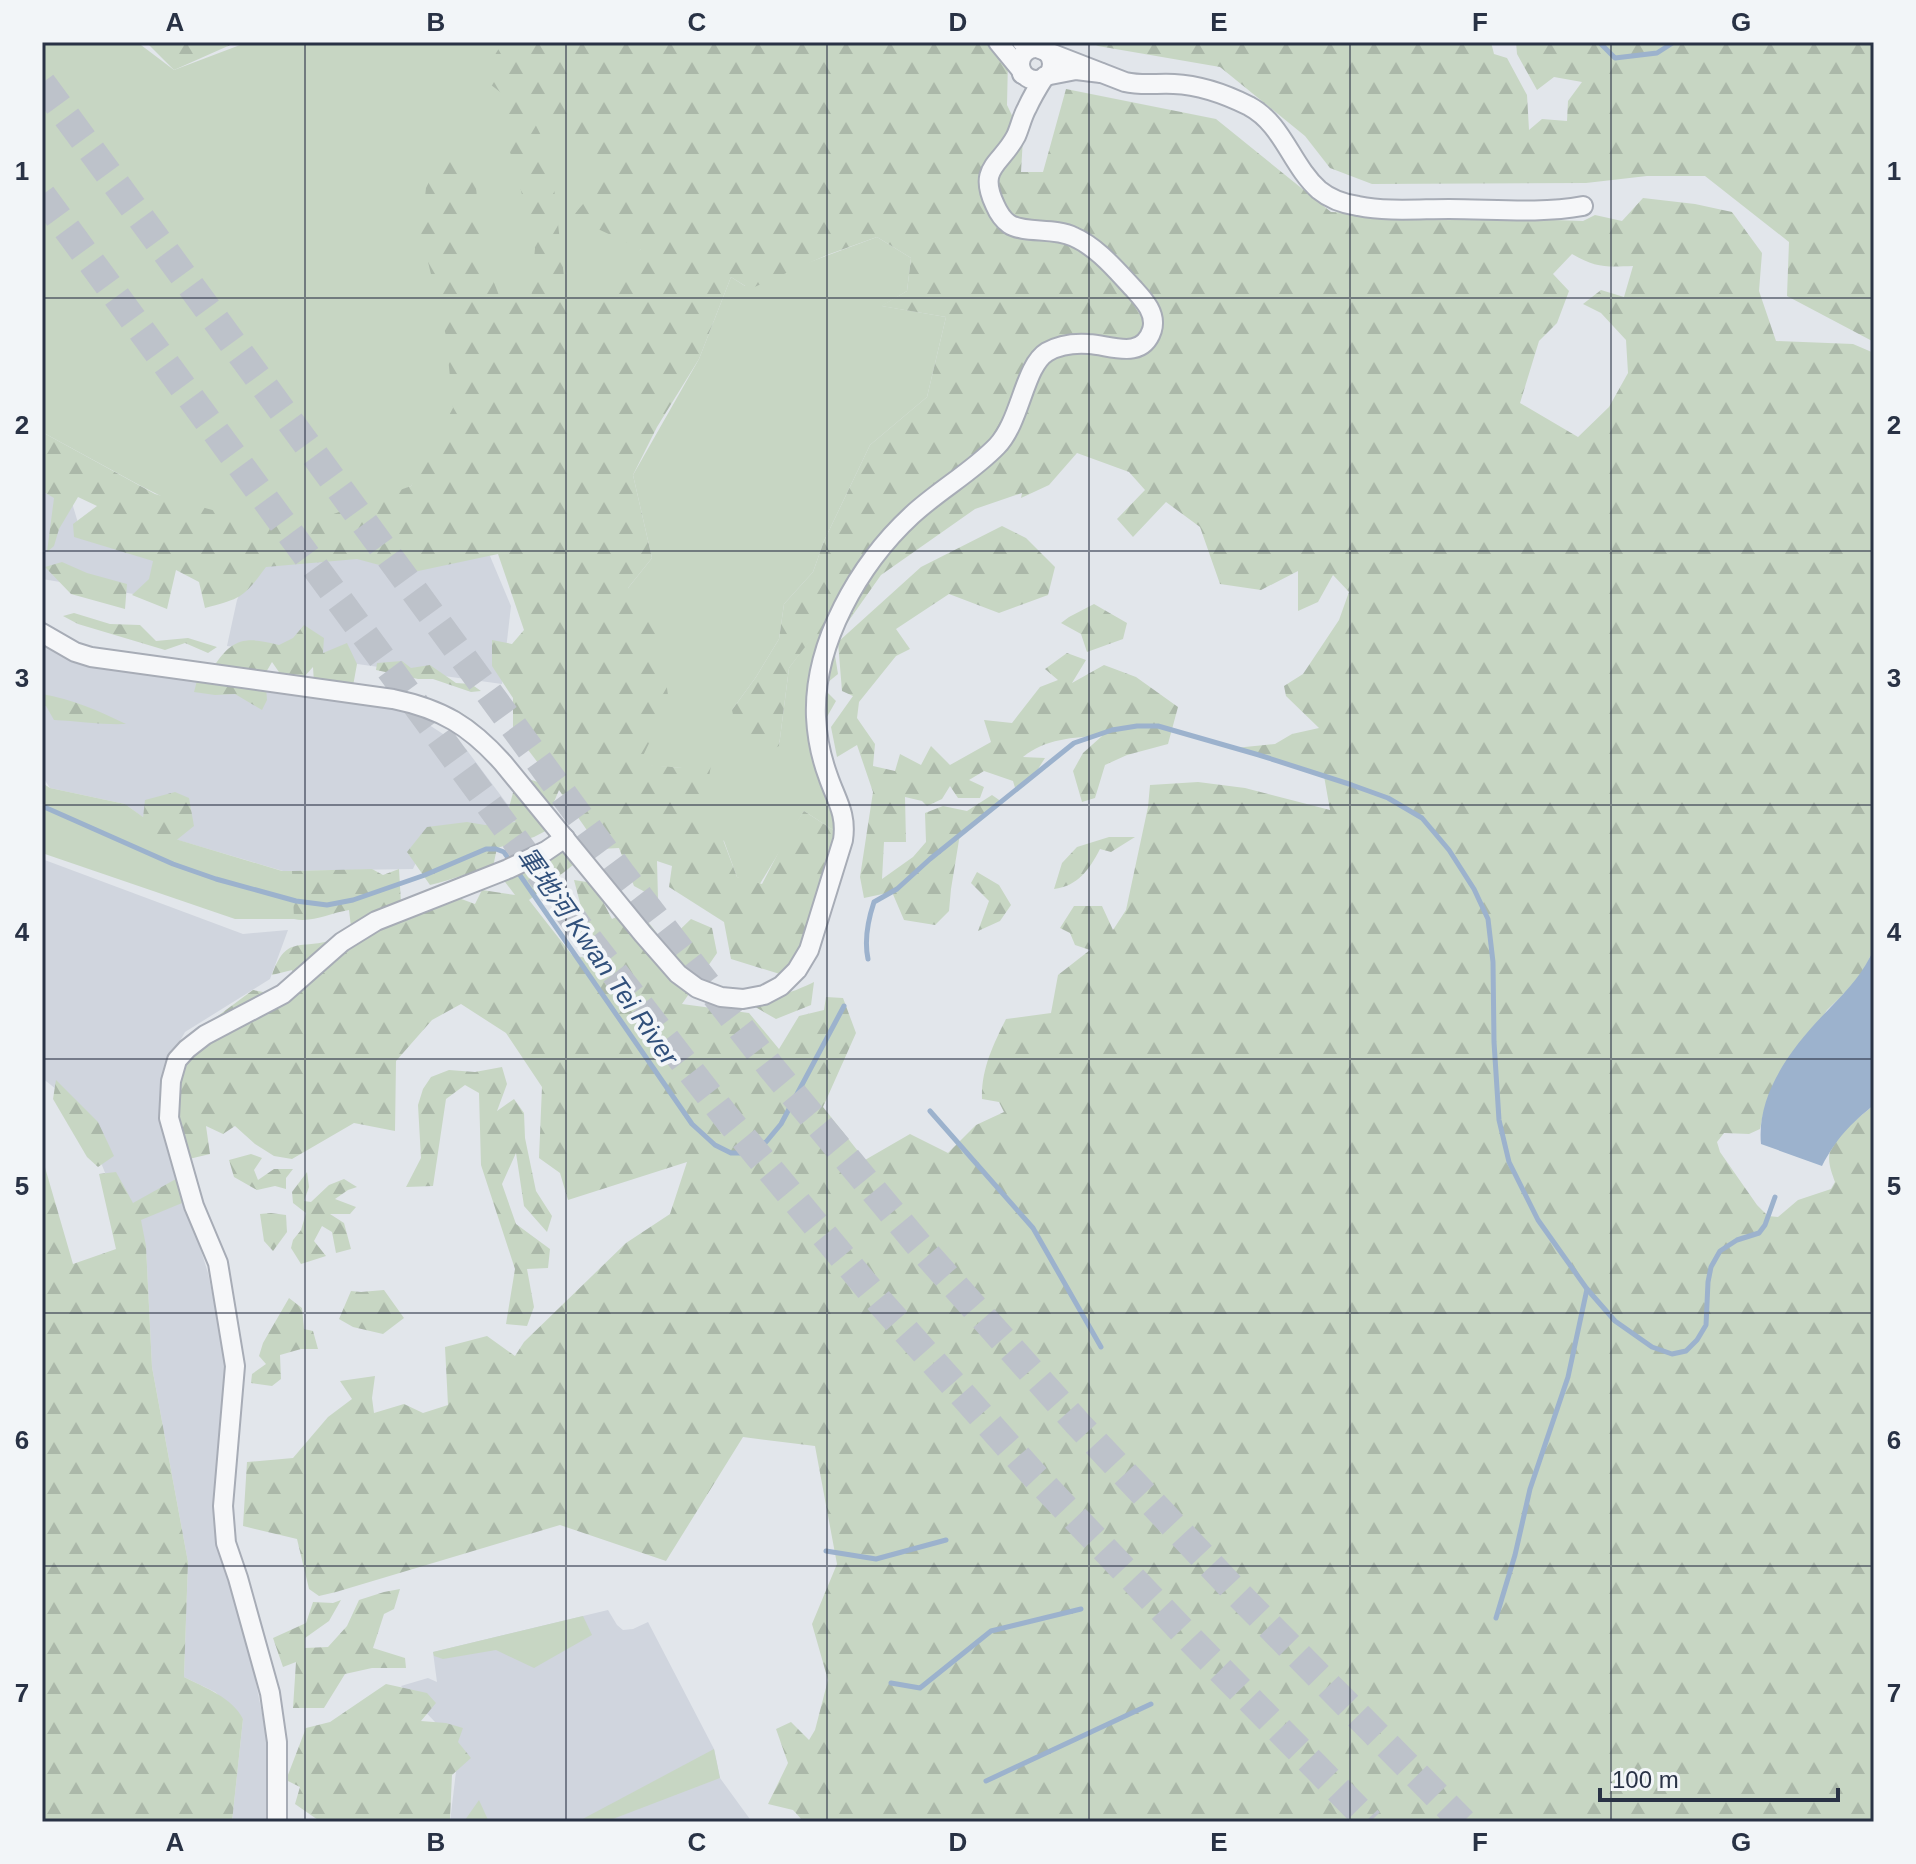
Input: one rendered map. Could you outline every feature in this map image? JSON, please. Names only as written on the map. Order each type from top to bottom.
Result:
[{"type":"street","points":[[998,42],[1032,79],[1076,70],[1101,73]]},
{"type":"street","points":[[1022,42],[1125,82],[1190,86],[1250,107],[1271,124],[1319,190],[1331,198],[1355,206],[1552,210],[1583,206]]},
{"type":"street","points":[[42,633],[75,652],[102,659],[379,697],[429,708],[459,723],[486,744],[678,974],[697,988],[729,999],[770,993],[802,964],[809,950],[838,860],[844,831],[843,812],[820,748],[816,705],[822,661],[847,601],[898,529],[1001,442],[1015,419],[1035,365],[1042,356],[1053,349],[1074,344],[1130,349],[1147,339],[1152,328],[1151,311],[1143,299],[1090,247],[1061,232],[1014,226],[997,210],[988,190],[988,179],[1015,138],[1021,120],[1051,64],[1049,55],[1042,49],[1033,48],[1025,52],[1020,61],[1021,120]]},
{"type":"street","points":[[277,1822],[277,1742],[270,1693],[226,1543],[223,1506],[235,1366],[218,1263],[194,1206],[169,1118],[171,1081],[177,1060],[205,1035],[283,994],[342,942],[376,921],[513,866],[546,851],[565,838]]},
{"type":"shaded area","points":[[42,479],[69,493],[82,536],[167,556],[158,598],[42,579]]},
{"type":"shaded area","points":[[487,549],[511,606],[502,684],[227,646],[237,600],[255,559]]},
{"type":"shaded area","points":[[42,637],[88,665],[397,704],[466,749],[529,833],[426,840],[413,869],[283,871],[171,838],[125,804],[50,788],[42,776]]},
{"type":"shaded area","points":[[42,859],[243,934],[288,930],[270,979],[185,1032],[167,1064],[164,1132],[208,1273],[225,1357],[220,1548],[246,1632],[266,1734],[266,1822],[232,1822],[243,1719],[215,1692],[184,1677],[188,1562],[152,1367],[146,1246],[134,1246],[79,1107],[42,1078]]},
{"type":"shaded area","points":[[608,1610],[623,1630],[648,1622],[714,1749],[720,1778],[752,1822],[450,1822],[457,1763],[435,1722],[401,1686],[428,1678],[437,1682],[433,1652]]},
{"type":"green space","points":[[137,42],[174,70],[248,42],[510,42],[604,137],[642,248],[569,334],[454,346],[456,425],[411,486],[290,539],[234,533],[42,432],[42,44]]},
{"type":"green space","points":[[146,42],[237,42],[174,70]]},
{"type":"green space","points":[[503,42],[986,42],[1008,60],[1007,105],[1023,138],[1021,172],[1043,172],[1066,89],[1216,119],[1331,212],[1583,221],[1595,215],[1622,221],[1643,198],[1695,204],[1732,212],[1762,253],[1759,291],[1776,341],[1853,344],[1874,353],[1874,948],[1864,970],[1827,1010],[1763,1115],[1760,1129],[1749,1134],[1724,1133],[1717,1142],[1720,1152],[1757,1205],[1768,1216],[1778,1217],[1798,1200],[1831,1189],[1835,1182],[1829,1159],[1833,1145],[1849,1126],[1874,1105],[1874,1822],[804,1822],[793,1810],[768,1804],[788,1763],[776,1729],[791,1722],[809,1740],[815,1730],[828,1680],[812,1624],[837,1564],[815,1446],[743,1437],[666,1561],[560,1525],[319,1596],[309,1589],[297,1539],[243,1526],[247,1462],[293,1458],[328,1417],[352,1399],[340,1381],[375,1376],[372,1398],[374,1413],[404,1404],[423,1413],[448,1405],[445,1347],[487,1336],[515,1356],[524,1342],[626,1243],[670,1214],[687,1162],[568,1200],[560,1173],[539,1158],[542,1087],[506,1033],[461,1004],[432,1020],[396,1061],[395,1131],[354,1123],[292,1159],[274,1156],[235,1126],[223,1134],[206,1126],[210,1154],[189,1159],[164,1127],[188,1038],[253,990],[294,998],[292,970],[272,975],[282,954],[294,946],[332,940],[351,927],[349,910],[314,919],[294,919],[292,871],[372,869],[383,875],[399,869],[401,903],[445,893],[475,904],[482,890],[515,895],[499,874],[560,848],[573,865],[529,900],[572,955],[590,959],[608,946],[574,939],[586,926],[574,880],[593,883],[612,919],[637,907],[665,944],[691,919],[712,928],[717,953],[682,1004],[749,1013],[779,1049],[799,1016],[824,1010],[826,997],[843,998],[856,1033],[823,1107],[865,1160],[910,1134],[948,1153],[976,1125],[1004,1112],[999,1102],[982,1099],[986,1068],[997,1038],[1006,1019],[1051,1013],[1058,975],[1090,950],[1075,945],[1070,933],[1060,928],[1074,906],[1102,906],[1113,930],[1126,910],[1150,785],[1198,782],[1245,788],[1330,810],[1324,776],[1235,748],[1275,744],[1292,734],[1319,728],[1286,696],[1284,686],[1303,674],[1339,620],[1349,592],[1333,575],[1318,602],[1298,611],[1298,571],[1261,590],[1220,584],[1200,527],[1166,502],[1133,537],[1117,519],[1145,490],[1129,472],[1077,453],[1049,485],[1021,498],[1022,493],[975,509],[881,575],[833,643],[812,638],[789,668],[779,746],[764,753],[739,742],[732,710],[779,639],[784,604],[813,572],[824,541],[870,445],[927,397],[946,317],[881,306],[907,291],[911,258],[877,237],[750,289],[731,277],[699,359],[657,427],[633,475],[652,558],[628,588],[658,626],[669,702],[639,764],[682,768],[712,760],[700,826],[722,837],[737,877],[762,884],[804,811],[844,837],[803,951],[783,975],[731,959],[724,922],[669,887],[672,866],[657,861],[658,899],[634,886],[619,848],[600,849],[559,790],[551,809],[555,826],[534,837],[497,848],[493,867],[430,885],[407,852],[427,827],[467,822],[485,825],[516,822],[507,815],[514,789],[453,715],[457,710],[475,722],[510,755],[525,778],[541,783],[551,780],[513,730],[513,698],[492,666],[492,640],[512,644],[524,630],[498,554],[409,573],[357,559],[266,567],[241,595],[205,608],[199,582],[176,570],[167,609],[132,595],[149,579],[153,561],[74,537],[73,524],[97,506],[78,497],[59,529],[54,546],[47,552],[54,498],[42,491],[42,432],[155,494],[223,513],[303,525],[411,486],[453,408],[446,336],[421,233],[426,188],[445,149],[474,169],[483,254],[500,298],[531,301],[535,248],[502,127],[513,102],[481,77]],"holes":[[[530,114],[550,129],[590,142],[589,197],[572,217],[641,249],[612,274],[569,321],[550,153]],[[1572,254],[1601,266],[1633,266],[1624,297],[1601,290],[1583,304],[1601,313],[1626,340],[1628,373],[1609,407],[1578,437],[1520,403],[1539,341],[1557,323],[1569,291],[1553,274]]]},
{"type":"green space","points":[[1090,42],[1491,42],[1494,54],[1507,58],[1527,95],[1529,130],[1542,119],[1567,121],[1568,101],[1582,82],[1554,77],[1537,90],[1517,54],[1516,42],[1874,42],[1874,342],[1787,296],[1789,242],[1705,176],[1647,176],[1586,183],[1372,184],[1330,168],[1305,136],[1220,67],[1098,46]]},
{"type":"green space","points":[[877,237],[911,258],[907,291],[882,306],[946,317],[927,397],[870,445],[824,541],[813,572],[784,604],[779,639],[732,710],[779,746],[789,668],[812,637],[833,643],[838,674],[822,687],[836,701],[820,729],[844,837],[804,811],[758,887],[737,877],[724,841],[700,827],[682,768],[639,765],[628,588],[652,558],[633,475],[699,359],[731,277],[745,286]]},
{"type":"green space","points":[[1002,526],[1026,538],[1055,567],[1048,595],[999,613],[949,594],[896,629],[910,649],[896,656],[859,702],[857,718],[875,744],[873,766],[895,771],[900,754],[921,765],[931,746],[950,765],[991,742],[984,720],[1012,723],[1040,687],[1058,680],[1045,669],[1067,653],[1086,660],[1072,683],[1104,665],[1136,677],[1178,707],[1168,744],[1127,755],[1105,765],[1095,798],[1082,802],[1073,771],[1083,753],[1102,736],[1060,740],[1032,751],[1023,757],[1045,758],[1016,791],[1013,781],[984,771],[969,780],[984,787],[980,798],[958,798],[950,786],[942,799],[927,806],[922,801],[905,797],[906,842],[884,842],[882,879],[913,857],[926,842],[925,813],[943,806],[967,811],[992,795],[1002,802],[960,834],[949,911],[935,925],[904,920],[892,892],[864,898],[860,877],[873,792],[857,745],[837,757],[831,727],[853,696],[842,691],[838,642],[921,567]]},
{"type":"green space","points":[[62,562],[87,573],[127,584],[125,609],[71,594],[45,567]]},
{"type":"green space","points":[[1094,604],[1127,623],[1123,639],[1087,652],[1081,634],[1061,623]]},
{"type":"green space","points":[[74,613],[110,624],[140,625],[156,641],[188,638],[217,647],[208,653],[185,643],[165,650],[78,624],[63,616]]},
{"type":"green space","points":[[304,625],[324,638],[323,653],[347,643],[357,664],[353,686],[314,683],[313,667],[303,678],[281,675],[272,662],[265,674],[267,700],[262,710],[235,694],[194,692],[200,669],[212,670],[233,646],[248,641],[279,645],[293,638]]},
{"type":"green space","points":[[402,661],[411,668],[430,665],[456,683],[471,684],[481,691],[471,692],[433,679],[376,670],[377,663]]},
{"type":"green space","points":[[42,694],[85,706],[126,724],[54,720],[46,706],[42,706]]},
{"type":"green space","points":[[42,783],[50,788],[125,804],[172,838],[282,871],[297,871],[294,919],[235,919],[42,853]]},
{"type":"green space","points":[[175,792],[189,798],[194,826],[163,851],[142,827],[145,800]]},
{"type":"green space","points":[[1109,837],[1135,837],[1111,852],[1100,849],[1082,876],[1054,889],[1062,863],[1077,847]]},
{"type":"green space","points":[[977,872],[999,885],[1011,905],[1000,921],[978,931],[989,901],[971,883]]},
{"type":"green space","points":[[814,982],[811,1005],[776,1019],[738,997],[777,996]]},
{"type":"green space","points":[[502,1067],[507,1084],[497,1111],[514,1099],[524,1113],[525,1138],[536,1191],[552,1216],[547,1232],[524,1206],[516,1153],[502,1184],[516,1224],[550,1249],[548,1268],[527,1269],[534,1307],[527,1326],[506,1324],[515,1269],[481,1165],[479,1093],[465,1085],[446,1099],[433,1186],[406,1187],[421,1158],[418,1105],[431,1077],[449,1070],[475,1072]]},
{"type":"green space","points":[[56,1080],[98,1122],[114,1156],[98,1167],[87,1157],[53,1099]]},
{"type":"green space","points":[[251,1154],[262,1158],[254,1170],[258,1180],[274,1169],[293,1169],[286,1178],[286,1189],[275,1186],[257,1190],[234,1177],[229,1160]]},
{"type":"green space","points":[[42,1157],[73,1264],[116,1249],[99,1174],[116,1172],[133,1203],[183,1175],[187,1201],[141,1220],[146,1246],[152,1367],[188,1562],[184,1677],[225,1699],[243,1719],[232,1822],[42,1822]]},
{"type":"green space","points":[[307,1172],[309,1187],[304,1201],[311,1202],[329,1185],[344,1179],[357,1187],[335,1199],[356,1207],[350,1214],[330,1214],[344,1223],[351,1249],[336,1253],[332,1232],[322,1226],[314,1241],[326,1256],[301,1264],[291,1248],[306,1213],[293,1203],[292,1192]]},
{"type":"green space","points":[[260,1214],[286,1215],[287,1232],[273,1251],[264,1241]]},
{"type":"green space","points":[[384,1290],[404,1318],[383,1334],[353,1327],[339,1319],[351,1291]]},
{"type":"green space","points":[[289,1298],[302,1308],[304,1329],[313,1331],[318,1349],[301,1349],[280,1355],[281,1379],[272,1386],[251,1383],[252,1374],[266,1364],[259,1356],[263,1343]]},
{"type":"green space","points":[[400,1589],[394,1609],[384,1614],[373,1648],[405,1658],[406,1668],[372,1668],[345,1674],[324,1708],[293,1708],[296,1662],[283,1667],[273,1638],[306,1623],[313,1602],[333,1603],[341,1600],[329,1621],[305,1638],[305,1648],[328,1647],[347,1626],[359,1600]]},
{"type":"green space","points":[[583,1616],[592,1635],[534,1668],[496,1650],[443,1659],[434,1656],[433,1652]]},
{"type":"green space","points":[[386,1684],[427,1693],[436,1703],[421,1721],[463,1728],[458,1742],[471,1758],[452,1775],[450,1819],[465,1820],[479,1800],[489,1822],[321,1822],[295,1804],[300,1787],[286,1780],[306,1728],[330,1722]]},
{"type":"green space","points":[[714,1749],[720,1778],[605,1822],[577,1822]]},
{"type":"water","points":[[1874,948],[1874,1105],[1844,1132],[1822,1166],[1761,1144],[1765,1106],[1780,1070],[1804,1037],[1855,980]]},
{"type":"waterway","points":[[1599,42],[1615,58],[1657,53],[1674,42]]},
{"type":"waterway","name":"軍地河 Kwan Tei River","points":[[868,959],[867,930],[874,902],[897,889],[1074,743],[1112,730],[1158,726],[1259,755],[1388,798],[1422,818],[1449,850],[1474,889],[1488,919],[1493,962],[1499,1120],[1509,1162],[1538,1220],[1587,1289],[1615,1321],[1652,1347],[1672,1354],[1686,1351],[1706,1325],[1708,1282],[1711,1267],[1720,1251],[1737,1240],[1759,1233],[1775,1197]]},
{"type":"waterway","name":"軍地河 Kwan Tei River","points":[[42,806],[173,864],[216,879],[296,901],[327,905],[353,900],[425,875],[486,849],[504,852],[692,1124],[715,1145],[731,1153],[746,1153],[766,1142],[781,1124],[844,1006]]},
{"type":"waterway","points":[[930,1111],[1033,1228],[1101,1347]]},
{"type":"waterway","points":[[1496,1618],[1530,1489],[1568,1377],[1587,1289]]},
{"type":"waterway","points":[[826,1551],[876,1559],[946,1540]]},
{"type":"waterway","points":[[891,1683],[920,1688],[991,1631],[1081,1609]]},
{"type":"waterway","points":[[986,1781],[1151,1704]]},
{"type":"tunnel","points":[[42,83],[621,873],[770,1066],[923,1250],[1078,1424],[1237,1593],[1463,1822]]},
{"type":"tunnel","points":[[42,195],[579,927],[727,1118],[879,1301],[1034,1475],[1370,1822]]}]
